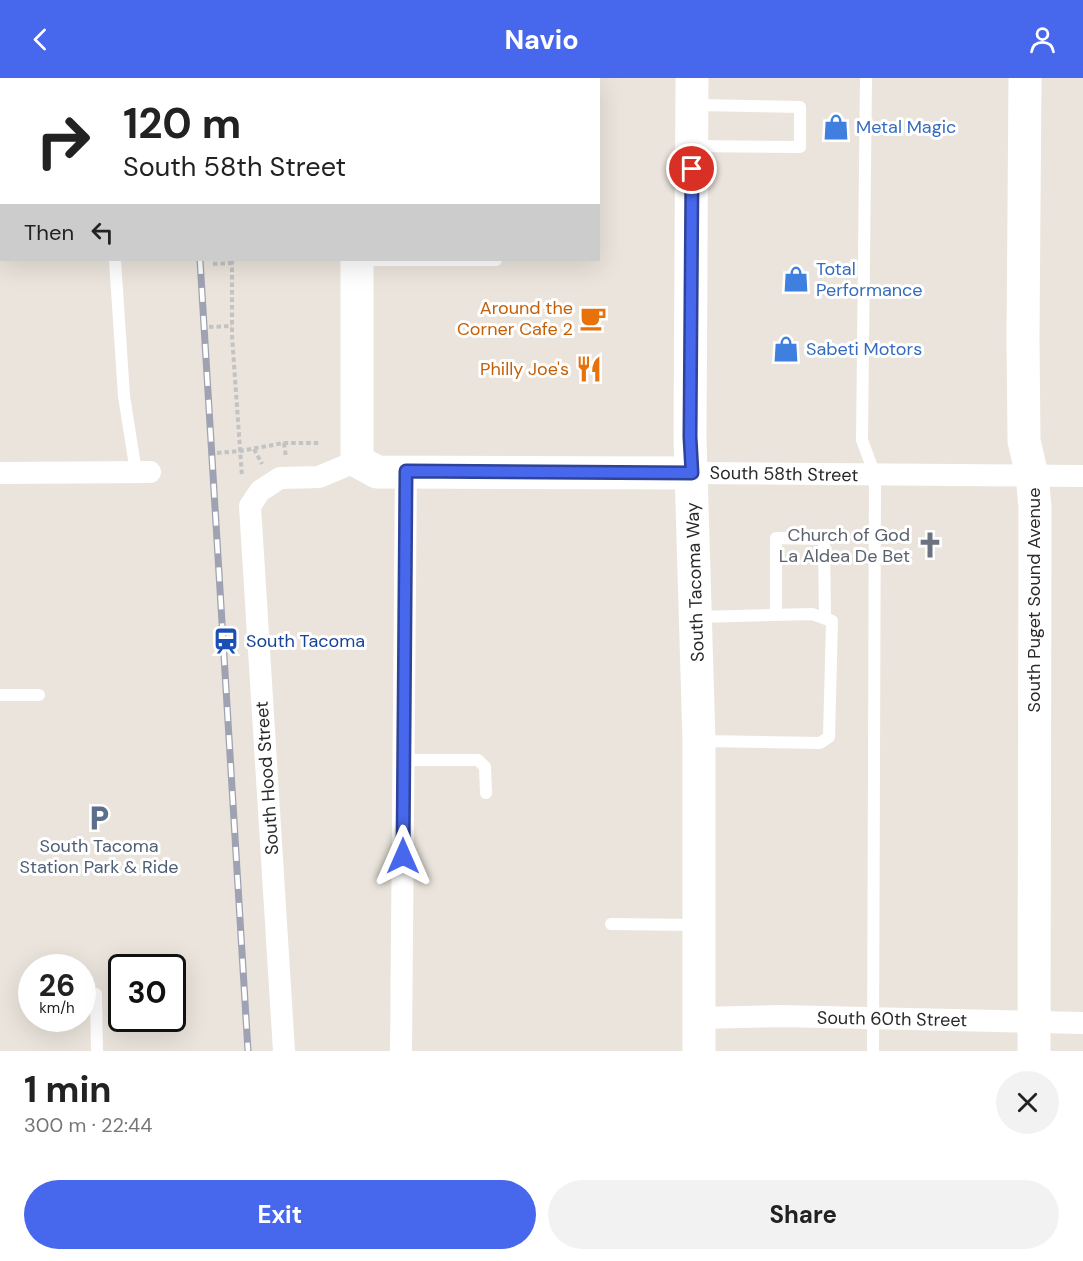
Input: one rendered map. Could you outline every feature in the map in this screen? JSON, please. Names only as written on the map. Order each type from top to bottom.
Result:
[{"type":"street","name":"South Puget Sound Avenue","points":[[1025,78],[1024,441],[1032,475],[1035,507],[1034,1036]]},
{"type":"street","name":"South Tacoma Way","points":[[692,92],[690,437],[699,741],[701,925],[699,1051]]},
{"type":"street","points":[[246,495],[260,491],[280,478],[319,477],[357,461],[357,261]]},
{"type":"street","name":"South 58th Street","points":[[357,461],[377,472],[1083,476]]},
{"type":"street","points":[[401,1051],[406,471]]},
{"type":"street","points":[[0,473],[143,472]]},
{"type":"street","name":"South Hood Street","points":[[246,495],[284,1051]]},
{"type":"street","name":"South 60th Street","points":[[700,1018],[780,1016],[873,1019],[1034,1036],[1083,1023]]},
{"type":"lane","points":[[866,78],[862,440],[875,475],[873,1051]]},
{"type":"lane","points":[[692,92],[800,107],[800,147],[692,146]]},
{"type":"lane","points":[[115,261],[124,396],[143,472]]},
{"type":"lane","points":[[776,614],[776,538],[824,538],[825,618]]},
{"type":"lane","points":[[697,616],[812,614],[832,621],[829,737],[820,743],[699,741]]},
{"type":"lane","points":[[0,695],[39,695]]},
{"type":"lane","points":[[404,760],[478,760],[485,767],[486,793]]},
{"type":"lane","points":[[611,924],[701,925]]},
{"type":"lane","points":[[96,994],[97,1051]]},
{"type":"path","points":[[213,264],[233,261],[232,326],[240,451],[246,495]]},
{"type":"path","points":[[210,327],[232,326]]},
{"type":"path","points":[[217,453],[320,443]]},
{"type":"path","points":[[254,449],[258,457]]},
{"type":"railway","points":[[200,261],[248,1051]]},
{"type":"place","name":"Metal Magic","points":[[836,127]]},
{"type":"place","name":"Total Performance","points":[[796,279]]},
{"type":"place","name":"Around the Corner Cafe 2","points":[[593,318]]},
{"type":"place","name":"Sabeti Motors","points":[[786,349]]},
{"type":"place","name":"Philly Joe's","points":[[589,369]]},
{"type":"place","name":"Church of God La Aldea De Bet","points":[[930,545]]},
{"type":"place","name":"South Tacoma","points":[[226,641]]},
{"type":"place","name":"South Tacoma Station Park & Ride","points":[[99,818]]},
{"type":"route","points":[[403,856],[406,471],[692,473],[690,437],[692,169]]}]
